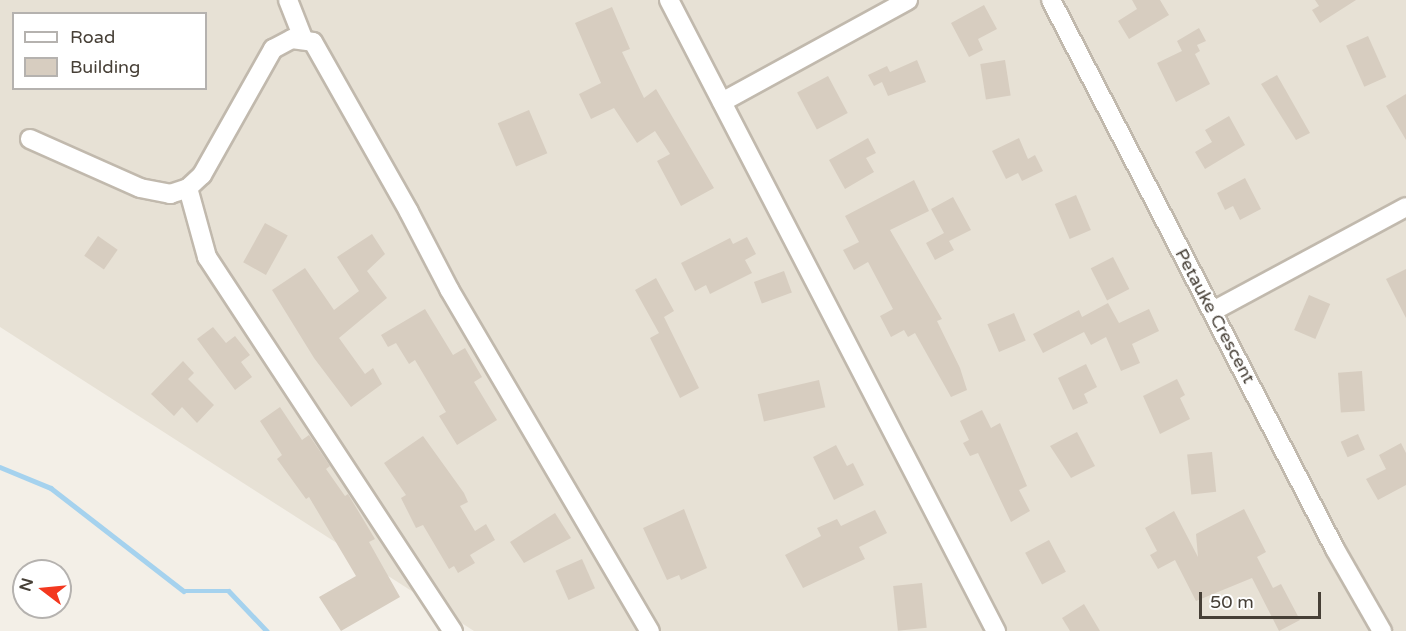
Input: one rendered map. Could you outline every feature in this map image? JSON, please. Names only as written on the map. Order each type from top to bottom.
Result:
[{"type":"street","points":[[288,0],[303,38]]},
{"type":"street","points":[[669,0],[996,631]]},
{"type":"street","points":[[722,102],[908,0]]},
{"type":"street","name":"Petauke Crescent","points":[[1050,0],[1335,549],[1382,631]]},
{"type":"street","points":[[30,139],[140,188],[170,194],[188,188],[202,175],[273,49],[303,38],[313,42],[364,129],[449,290],[650,631]]},
{"type":"street","points":[[188,188],[207,257],[453,631]]},
{"type":"street","points":[[1213,311],[1406,207]]},
{"type":"shaded area","points":[[0,0],[1406,0],[1406,631],[474,631],[0,327]]},
{"type":"building","points":[[1132,0],[1160,0],[1169,15],[1129,39],[1118,21],[1137,9]]},
{"type":"building","points":[[1315,0],[1356,0],[1320,23],[1312,10],[1319,6]]},
{"type":"building","points":[[984,5],[997,29],[978,39],[983,50],[969,57],[951,23]]},
{"type":"building","points":[[612,7],[630,49],[622,52],[644,98],[656,89],[714,188],[681,206],[657,161],[670,154],[655,131],[637,143],[614,108],[591,119],[579,94],[601,83],[575,23]]},
{"type":"building","points":[[1199,28],[1206,41],[1197,45],[1200,51],[1195,54],[1210,84],[1176,102],[1157,63],[1182,51],[1177,41]]},
{"type":"building","points":[[1368,36],[1386,77],[1364,87],[1346,46]]},
{"type":"building","points":[[917,60],[926,82],[888,96],[882,82],[874,86],[868,75],[887,66],[890,72]]},
{"type":"building","points":[[1005,60],[1011,96],[986,99],[980,64]]},
{"type":"building","points":[[1277,75],[1310,133],[1296,140],[1261,84]]},
{"type":"building","points":[[828,76],[848,113],[817,130],[797,92]]},
{"type":"building","points":[[1406,94],[1406,140],[1386,106]]},
{"type":"building","points":[[529,110],[547,153],[516,167],[498,123]]},
{"type":"building","points":[[1229,116],[1245,145],[1205,169],[1195,152],[1212,142],[1205,130]]},
{"type":"building","points":[[868,138],[876,153],[866,158],[874,172],[845,189],[829,160]]},
{"type":"building","points":[[1019,138],[1028,159],[1035,155],[1043,171],[1022,181],[1018,173],[1006,179],[992,151]]},
{"type":"building","points":[[1245,178],[1261,209],[1240,220],[1233,206],[1225,210],[1217,193]]},
{"type":"building","points":[[914,180],[929,211],[890,230],[942,319],[937,321],[960,368],[967,390],[951,397],[915,333],[908,337],[904,330],[891,337],[880,316],[893,309],[868,262],[854,270],[843,250],[859,242],[845,216]]},
{"type":"building","points":[[1076,195],[1091,230],[1070,239],[1055,204]]},
{"type":"building","points":[[953,197],[971,230],[949,241],[954,250],[935,260],[926,243],[944,233],[931,209]]},
{"type":"building","points":[[265,223],[288,236],[266,275],[243,262]]},
{"type":"building","points":[[372,234],[385,254],[367,271],[387,298],[339,338],[365,374],[373,368],[382,384],[351,407],[314,358],[272,290],[305,268],[334,310],[359,291],[337,257]]},
{"type":"building","points":[[98,236],[118,250],[104,269],[84,256]]},
{"type":"building","points":[[747,237],[756,254],[745,260],[752,273],[710,294],[706,285],[695,291],[681,263],[730,238],[733,244]]},
{"type":"building","points":[[1113,257],[1129,289],[1107,300],[1091,268]]},
{"type":"building","points":[[1406,269],[1406,318],[1386,279]]},
{"type":"building","points":[[784,271],[792,293],[762,304],[754,282]]},
{"type":"building","points":[[656,278],[674,311],[664,317],[699,388],[680,398],[650,338],[659,333],[635,290]]},
{"type":"building","points":[[1309,295],[1330,304],[1315,339],[1294,330]]},
{"type":"building","points":[[1108,303],[1119,323],[1149,309],[1159,331],[1132,344],[1140,363],[1121,371],[1106,337],[1091,345],[1084,332],[1043,353],[1033,334],[1079,310],[1082,317]]},
{"type":"building","points":[[425,309],[453,355],[465,348],[482,377],[474,382],[497,420],[457,445],[439,416],[446,412],[415,360],[409,364],[396,343],[388,347],[381,335]]},
{"type":"building","points":[[1014,313],[1026,341],[999,352],[987,324]]},
{"type":"building","points":[[213,327],[226,343],[235,336],[250,355],[241,362],[252,377],[235,390],[197,339]]},
{"type":"building","points":[[183,361],[194,373],[188,379],[214,405],[197,423],[182,407],[174,416],[151,394]]},
{"type":"building","points":[[1086,364],[1097,387],[1084,394],[1088,403],[1073,410],[1058,378]]},
{"type":"building","points":[[1362,371],[1365,411],[1341,413],[1338,373]]},
{"type":"building","points":[[1177,379],[1185,395],[1180,398],[1190,419],[1160,434],[1143,396]]},
{"type":"building","points":[[819,380],[825,407],[764,421],[758,394]]},
{"type":"building","points":[[280,407],[302,440],[309,435],[330,466],[326,469],[345,496],[348,494],[375,539],[369,542],[400,597],[341,631],[319,597],[356,576],[309,497],[306,499],[277,459],[282,455],[260,421]]},
{"type":"building","points":[[982,410],[991,428],[1000,423],[1027,486],[1019,490],[1030,511],[1011,522],[978,453],[970,456],[963,443],[969,440],[960,421]]},
{"type":"building","points":[[1077,432],[1095,466],[1071,478],[1050,446]]},
{"type":"building","points":[[1358,434],[1365,450],[1348,457],[1341,442]]},
{"type":"building","points":[[423,436],[464,493],[468,502],[460,506],[475,531],[486,524],[495,540],[470,555],[475,563],[458,573],[454,566],[449,569],[423,525],[416,528],[401,498],[406,495],[384,463]]},
{"type":"building","points":[[1401,443],[1406,453],[1406,485],[1378,500],[1366,479],[1386,469],[1379,455]]},
{"type":"building","points":[[836,445],[847,466],[853,463],[864,485],[834,500],[813,457]]},
{"type":"building","points":[[1212,452],[1216,492],[1191,494],[1187,455]]},
{"type":"building","points":[[684,509],[707,568],[681,580],[679,575],[667,580],[643,528]]},
{"type":"building","points":[[1244,509],[1266,552],[1257,557],[1273,588],[1281,584],[1300,620],[1279,631],[1252,578],[1196,601],[1175,560],[1158,569],[1150,555],[1157,551],[1145,528],[1174,511],[1198,557],[1196,534]]},
{"type":"building","points":[[875,510],[887,533],[859,547],[865,559],[803,588],[785,555],[821,536],[817,528],[837,519],[841,526]]},
{"type":"building","points":[[555,513],[571,538],[524,563],[510,542]]},
{"type":"building","points":[[1049,540],[1066,572],[1042,584],[1025,553]]},
{"type":"building","points":[[582,559],[595,588],[569,600],[556,571]]},
{"type":"building","points":[[922,583],[927,628],[898,631],[893,586]]},
{"type":"building","points":[[1084,604],[1100,631],[1070,631],[1062,618]]},
{"type":"waterway","points":[[0,467],[51,488],[184,591],[229,591],[267,631]]}]
